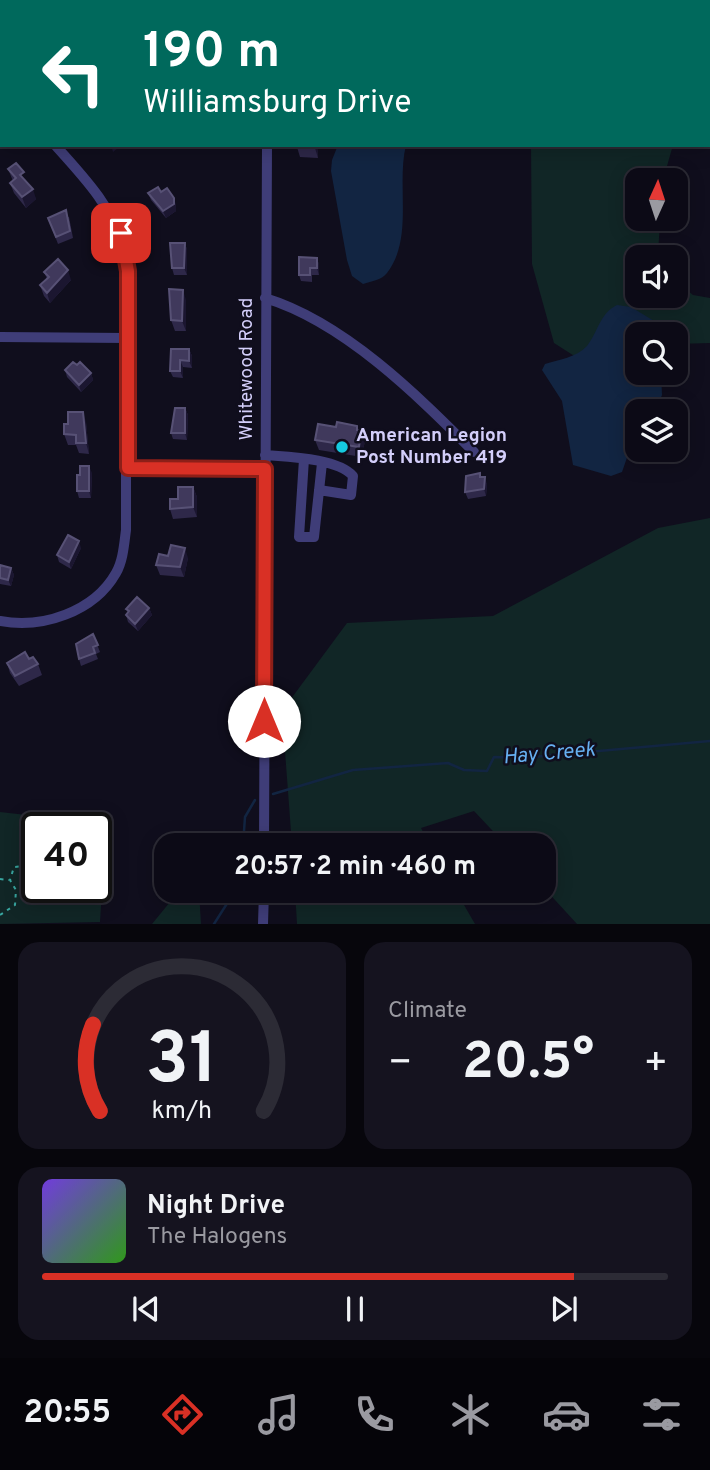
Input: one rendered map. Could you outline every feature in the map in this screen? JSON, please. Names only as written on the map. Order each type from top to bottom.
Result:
[{"type":"street","points":[[0,621],[16,624],[59,617],[96,598],[118,571],[123,551],[128,468],[128,271],[121,233],[99,194],[57,147]]},
{"type":"street","name":"Whitewood Road","points":[[264,833],[267,147]]},
{"type":"street","points":[[265,298],[292,306],[373,360],[474,452]]},
{"type":"street","points":[[0,337],[127,338]]},
{"type":"street","points":[[265,455],[304,458],[347,469],[354,476],[351,495],[319,490]]},
{"type":"street","points":[[304,458],[299,537],[314,537],[322,463]]},
{"type":"street","points":[[128,468],[265,469]]},
{"type":"street","points":[[263,924],[264,903]]},
{"type":"path","points":[[10,880],[16,865],[21,865]]},
{"type":"path","points":[[0,879],[10,880]]},
{"type":"path","points":[[0,915],[15,905],[16,890],[10,880]]},
{"type":"green space","points":[[531,147],[672,147],[666,168],[625,168],[625,231],[659,231],[659,245],[625,245],[625,308],[688,308],[688,291],[693,295],[710,298],[710,343],[688,344],[688,322],[625,322],[625,385],[629,385],[626,389],[554,343],[532,264]]},
{"type":"green space","points":[[710,518],[710,924],[577,924],[556,901],[556,833],[495,833],[474,811],[421,828],[424,833],[291,833],[282,711],[347,623],[493,616],[658,528]]},
{"type":"green space","points":[[0,812],[21,814],[21,903],[101,903],[100,922],[0,924]]},
{"type":"green space","points":[[169,903],[200,903],[201,924],[152,924]]},
{"type":"green space","points":[[296,903],[463,903],[475,924],[297,924]]},
{"type":"water","points":[[337,147],[406,147],[400,244],[385,275],[363,284],[352,276],[347,260],[331,171]]},
{"type":"water","points":[[617,305],[633,308],[656,322],[625,322],[625,385],[662,385],[662,395],[660,399],[625,399],[625,462],[622,472],[611,476],[573,465],[562,401],[542,370],[545,364],[583,350],[611,308]]},
{"type":"building","points":[[16,163],[24,172],[20,175],[33,189],[22,197],[10,183],[16,178],[8,169]]},
{"type":"building","points":[[158,187],[161,192],[167,188],[174,198],[174,204],[163,211],[148,193]]},
{"type":"building","points":[[66,210],[70,231],[56,237],[48,218]]},
{"type":"building","points":[[170,243],[185,243],[184,268],[172,268]]},
{"type":"building","points":[[299,257],[317,258],[317,268],[310,268],[310,275],[299,275]]},
{"type":"building","points":[[58,259],[68,270],[47,293],[40,285],[49,277],[44,272]]},
{"type":"building","points":[[169,289],[183,290],[182,321],[171,320]]},
{"type":"building","points":[[171,349],[189,349],[189,361],[180,360],[180,371],[170,371]]},
{"type":"building","points":[[73,362],[77,365],[80,362],[91,373],[79,385],[65,370]]},
{"type":"building","points":[[175,408],[185,408],[185,433],[171,433]]},
{"type":"building","points":[[68,412],[83,412],[86,443],[76,443],[76,435],[64,434],[64,424],[68,424]]},
{"type":"building","points":[[337,422],[357,426],[357,430],[361,430],[359,447],[315,440],[318,424],[336,427]]},
{"type":"building","points":[[80,466],[89,466],[89,491],[77,491]]},
{"type":"building","points":[[480,473],[480,477],[485,477],[484,489],[465,492],[466,476]]},
{"type":"building","points":[[178,487],[193,487],[193,507],[170,509],[170,499],[178,499]]},
{"type":"building","points":[[68,535],[79,541],[69,562],[57,555]]},
{"type":"building","points":[[171,545],[185,548],[180,567],[156,565],[159,554],[168,556]]},
{"type":"building","points":[[0,565],[11,568],[8,580],[0,578]]},
{"type":"building","points":[[137,597],[149,608],[135,624],[126,615],[129,611],[126,609]]},
{"type":"building","points":[[93,634],[98,645],[93,647],[95,653],[79,659],[76,644]]},
{"type":"building","points":[[25,652],[29,659],[33,657],[38,664],[15,676],[7,663]]},
{"type":"waterway","name":"Hay Creek","points":[[273,794],[353,770],[448,763],[464,770],[487,771],[494,757],[521,758],[710,741]]},
{"type":"waterway","name":"Hay Creek","points":[[244,833],[245,817],[255,800]]},
{"type":"waterway","name":"Hay Creek","points":[[214,924],[227,903]]},
{"type":"place","name":"American Legion Post Number 419","points":[[342,447]]},
{"type":"route","points":[[121,233],[128,271],[128,468],[265,469],[264,721]]}]
